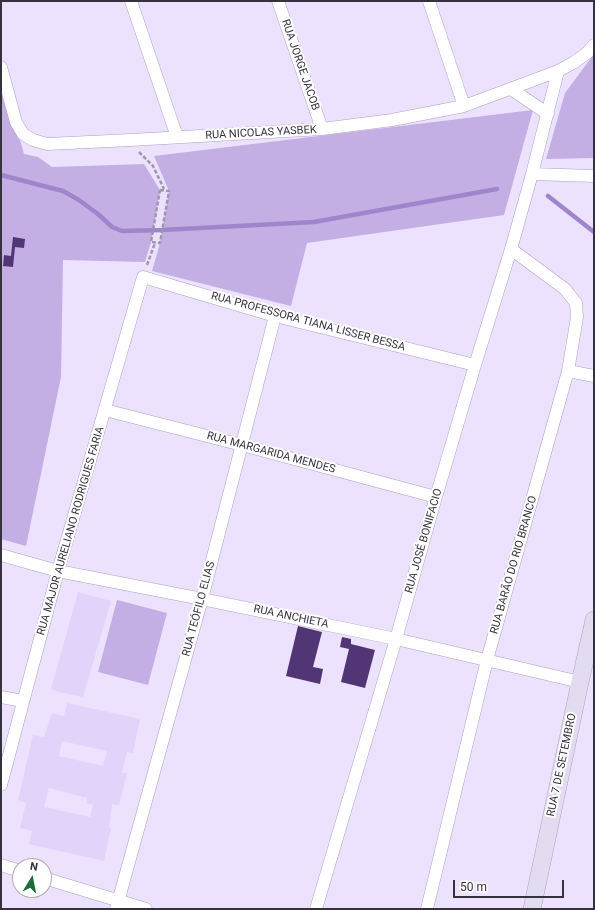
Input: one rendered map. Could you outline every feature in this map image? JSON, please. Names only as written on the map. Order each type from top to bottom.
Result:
[{"type":"street","points":[[132,1],[177,137]]},
{"type":"street","name":"RUA JORGE JACOB","points":[[278,1],[322,129]]},
{"type":"street","points":[[429,1],[464,106]]},
{"type":"street","name":"RUA NICOLAS YASBEK","points":[[1,67],[16,122],[23,134],[33,140],[48,144],[322,129],[392,120],[464,106],[510,89],[558,71],[573,63],[594,45]]},
{"type":"street","name":"RUA JOSÉ BONIFACIO","points":[[316,909],[475,365],[511,249],[548,114],[558,71]]},
{"type":"street","points":[[510,89],[548,114]]},
{"type":"street","points":[[532,174],[594,176]]},
{"type":"street","name":"RUA BARÃO DO RIO BRANCO","points":[[427,909],[487,660],[568,371],[577,317],[576,303],[565,289],[511,249]]},
{"type":"street","name":"RUA PROFESSORA TIANA LISSER BESSA","points":[[143,277],[275,316],[475,365]]},
{"type":"street","name":"RUA MAJOR AURELIANO RODRIGUES FARIA","points":[[1,785],[58,571],[143,277]]},
{"type":"street","name":"RUA TEÓFILO ELIAS","points":[[117,905],[202,599],[275,316]]},
{"type":"street","points":[[568,371],[594,376]]},
{"type":"street","name":"RUA MARGARIDA MENDES","points":[[105,410],[436,497]]},
{"type":"street","name":"RUA ANCHIETA","points":[[1,555],[58,571],[396,639],[580,682]]},
{"type":"street","name":"RUA 7 DE SETEMBRO","points":[[532,909],[594,620]]},
{"type":"street","points":[[1,697],[23,701]]},
{"type":"street","points":[[1,865],[12,868]]},
{"type":"street","points":[[52,881],[117,905],[146,909]]},
{"type":"path","points":[[131,140],[135,148],[153,166],[164,190]]},
{"type":"path","points":[[160,190],[169,191],[160,243],[155,243],[151,242],[160,190]]},
{"type":"path","points":[[143,277],[155,243]]},
{"type":"shaded area","points":[[594,54],[594,158],[546,159],[565,93]]},
{"type":"shaded area","points":[[1,73],[24,154],[38,157],[52,167],[144,164],[160,190],[151,242],[145,262],[63,260],[61,377],[26,546],[1,539]]},
{"type":"shaded area","points":[[533,110],[504,215],[307,243],[291,306],[152,271],[160,243],[169,191],[154,156]]},
{"type":"shaded area","points":[[78,592],[111,601],[83,697],[58,692],[51,689]]},
{"type":"shaded area","points":[[117,600],[167,613],[148,685],[98,672]]},
{"type":"shaded area","points":[[67,703],[140,719],[133,753],[127,752],[122,772],[127,774],[119,805],[112,804],[109,827],[111,828],[104,861],[29,844],[32,831],[20,828],[26,803],[18,800],[33,735],[44,737],[52,713],[64,716]],"holes":[[[62,741],[107,751],[103,766],[59,756]],[[49,788],[87,798],[86,803],[93,805],[90,817],[44,807]]]},
{"type":"building","points":[[13,237],[25,239],[24,248],[15,247],[13,267],[3,266],[4,255],[11,256]]},
{"type":"building","points":[[298,626],[322,632],[313,667],[323,669],[320,684],[286,676]]},
{"type":"building","points":[[342,637],[351,639],[351,644],[375,650],[365,688],[341,682],[349,649],[340,647]]},
{"type":"waterway","points":[[1,175],[63,191],[79,200],[112,227],[122,231],[314,222],[497,189]]},
{"type":"waterway","points":[[548,196],[594,232]]}]
